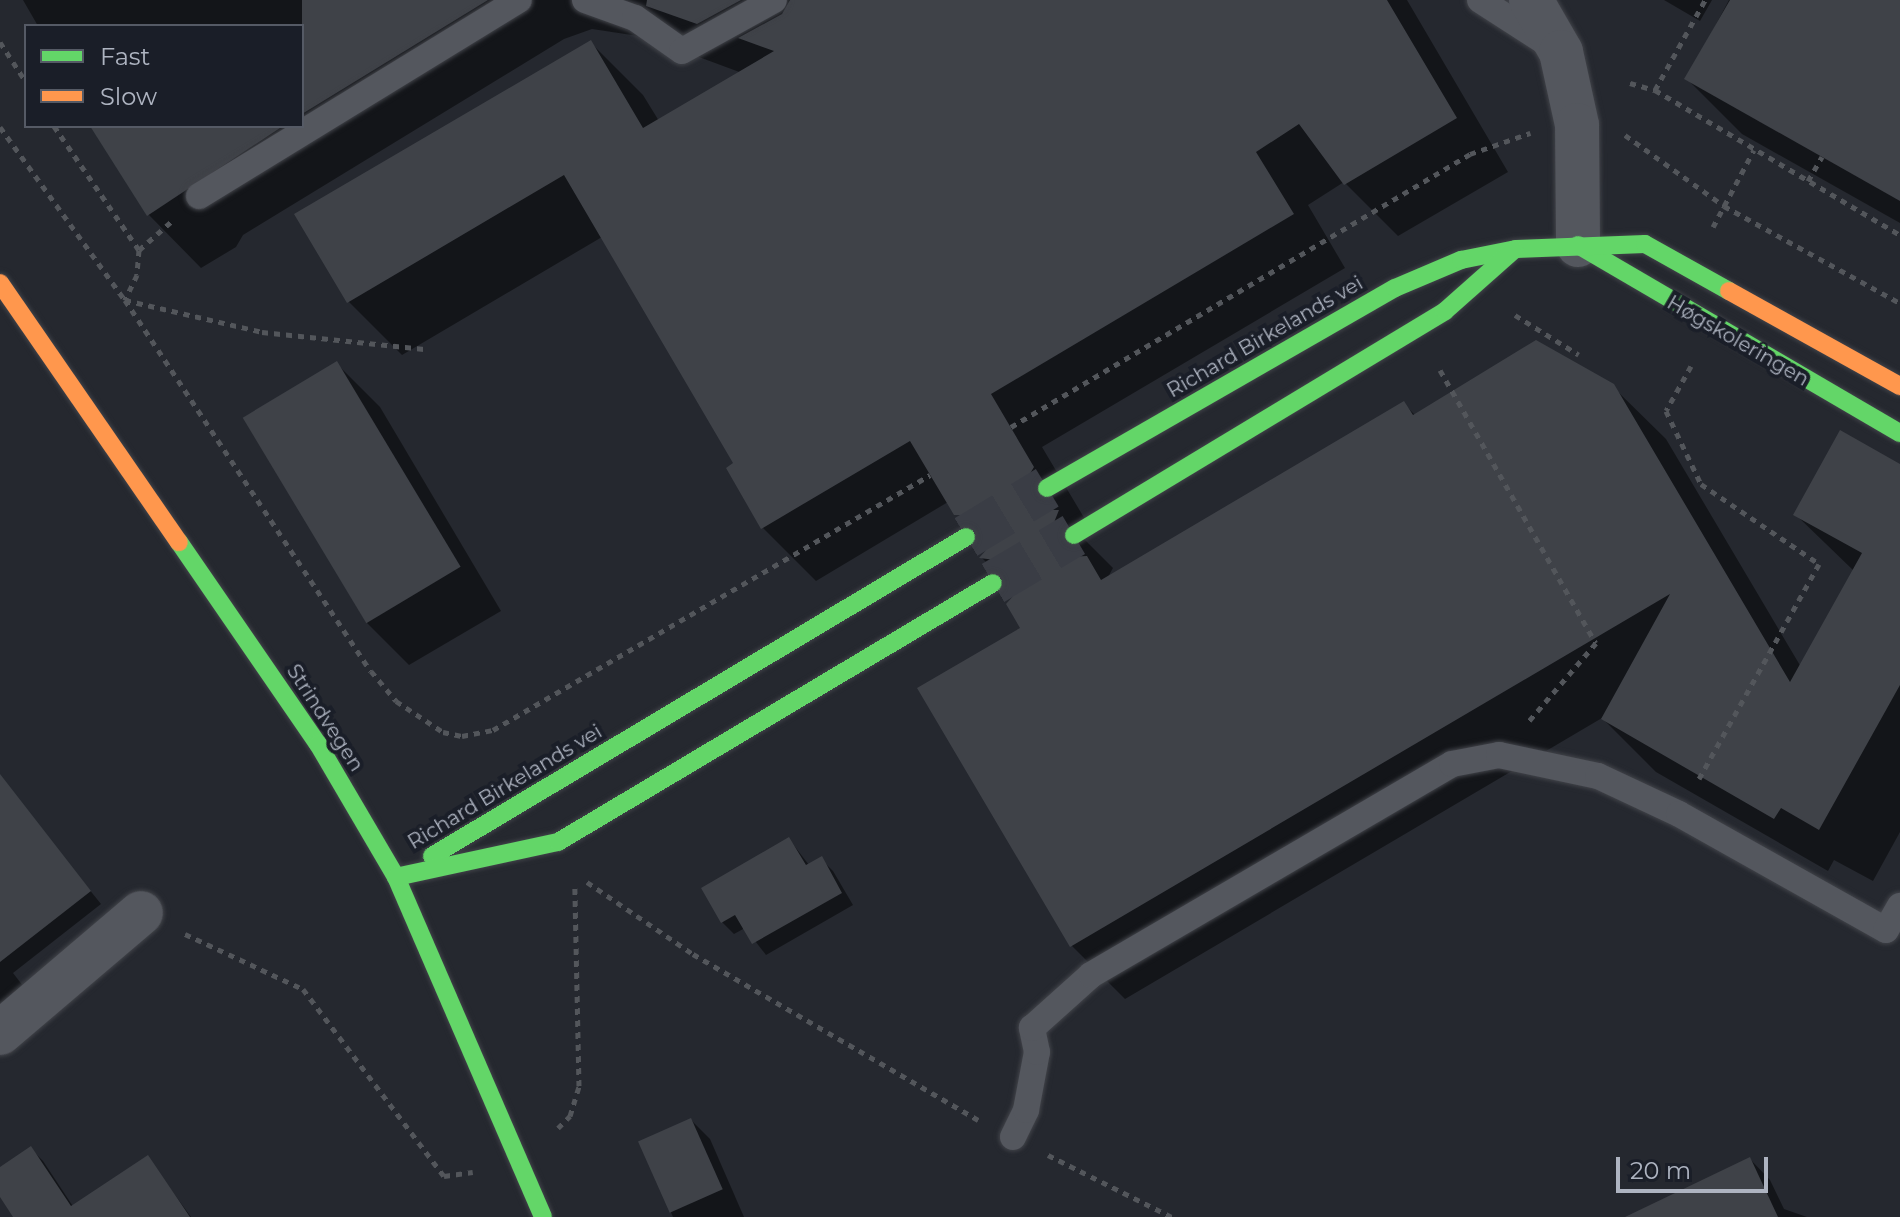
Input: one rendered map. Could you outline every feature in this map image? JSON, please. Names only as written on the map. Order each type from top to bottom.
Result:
[{"type":"street","points":[[1531,0],[1561,52],[1577,125],[1578,245]]},
{"type":"street","name":"Høgskoleringen","points":[[1578,245],[1645,244],[1900,386]]},
{"type":"street","name":"Richard Birkelands vei","points":[[1047,488],[1395,288],[1461,260],[1516,249],[1578,245]]},
{"type":"street","name":"Høgskoleringen","points":[[1578,245],[1900,433]]},
{"type":"street","points":[[1074,535],[1445,311],[1516,249]]},
{"type":"street","name":"Strindvegen","points":[[0,283],[318,744],[396,877],[543,1217]]},
{"type":"street","name":"Richard Birkelands vei","points":[[396,877],[966,537]]},
{"type":"street","name":"Richard Birkelands vei","points":[[396,877],[558,842],[993,583]]},
{"type":"street","points":[[0,1033],[141,913]]},
{"type":"lane","points":[[199,196],[519,0]]},
{"type":"lane","points":[[585,0],[635,18],[682,51],[774,0]]},
{"type":"lane","points":[[1480,0],[1561,52]]},
{"type":"lane","points":[[1552,0],[1561,52]]},
{"type":"lane","points":[[1013,1137],[1026,1110],[1037,1052],[1032,1028],[1091,975],[1452,764],[1499,755],[1598,776],[1679,814],[1886,930],[1900,906]]},
{"type":"path","points":[[1655,90],[1705,0]]},
{"type":"path","points":[[0,42],[24,79]]},
{"type":"path","points":[[1630,83],[1655,90],[1900,235]]},
{"type":"path","points":[[0,127],[125,300],[371,671],[426,725],[452,734],[493,730],[930,475]]},
{"type":"path","points":[[55,128],[139,250],[137,275],[125,300]]},
{"type":"path","points":[[1617,129],[1724,206],[1900,303]]},
{"type":"path","points":[[1011,427],[1470,154],[1526,134]]},
{"type":"path","points":[[1709,233],[1754,150]]},
{"type":"path","points":[[1808,181],[1822,157]]},
{"type":"path","points":[[125,300],[262,332],[424,349]]},
{"type":"path","points":[[1511,313],[1579,355]]},
{"type":"path","points":[[1699,354],[1666,411],[1701,484],[1819,564],[1717,749]]},
{"type":"path","points":[[1431,355],[1596,643],[1499,755]]},
{"type":"path","points":[[554,1132],[570,1116],[579,1086],[575,871]]},
{"type":"path","points":[[583,878],[693,954],[937,1099],[1172,1217]]},
{"type":"path","points":[[141,913],[303,989],[444,1176],[482,1171]]},
{"type":"building","points":[[302,0],[488,0],[304,113]]},
{"type":"building","points":[[647,0],[741,0],[697,24],[646,6]]},
{"type":"building","points":[[790,0],[1387,0],[1457,118],[1344,185],[1299,124],[1256,152],[1294,214],[991,394],[1034,467],[1022,487],[1025,500],[1035,510],[1059,510],[1049,535],[1052,547],[1063,557],[1087,556],[1101,580],[1404,401],[1413,415],[1536,340],[1614,384],[1790,682],[1862,553],[1793,515],[1840,430],[1900,464],[1900,685],[1819,830],[1781,808],[1774,819],[1601,719],[1670,594],[1070,947],[917,688],[1020,628],[1006,604],[1015,594],[1015,571],[1004,561],[979,558],[988,548],[988,525],[977,515],[954,515],[910,441],[761,529],[726,468],[733,463],[564,175],[347,303],[294,214],[591,40],[643,128],[774,51],[738,38],[782,14]]},
{"type":"building","points":[[1730,0],[1900,0],[1900,201],[1684,79]]},
{"type":"building","points":[[91,128],[280,128],[147,216]]},
{"type":"building","points":[[337,361],[461,567],[366,623],[243,418]]},
{"type":"building","points":[[0,774],[91,891],[0,962]]},
{"type":"building","points":[[789,837],[806,865],[822,856],[842,893],[752,944],[735,915],[721,923],[701,888]]},
{"type":"building","points":[[691,1118],[723,1189],[670,1213],[638,1142]]},
{"type":"building","points":[[31,1146],[71,1206],[148,1155],[190,1217],[13,1217],[0,1197],[0,1167]]},
{"type":"building","points":[[1750,1157],[1778,1217],[1625,1217]]},
{"type":"tunnel","points":[[966,537],[1047,488]]},
{"type":"tunnel","points":[[993,583],[1074,535]]},
{"type":"traffic: fast","points":[[1047,488],[1395,288],[1461,260],[1516,249],[1645,244],[1729,291]]},
{"type":"traffic: fast","points":[[1578,245],[1900,433]]},
{"type":"traffic: fast","points":[[1074,535],[1445,311],[1514,250]]},
{"type":"traffic: fast","points":[[432,856],[966,537]]},
{"type":"traffic: fast","points":[[179,542],[318,744],[396,877],[543,1217]]},
{"type":"traffic: fast","points":[[396,877],[558,842],[993,583]]},
{"type":"traffic: slow","points":[[0,283],[179,542]]},
{"type":"traffic: slow","points":[[1729,291],[1900,386]]}]
